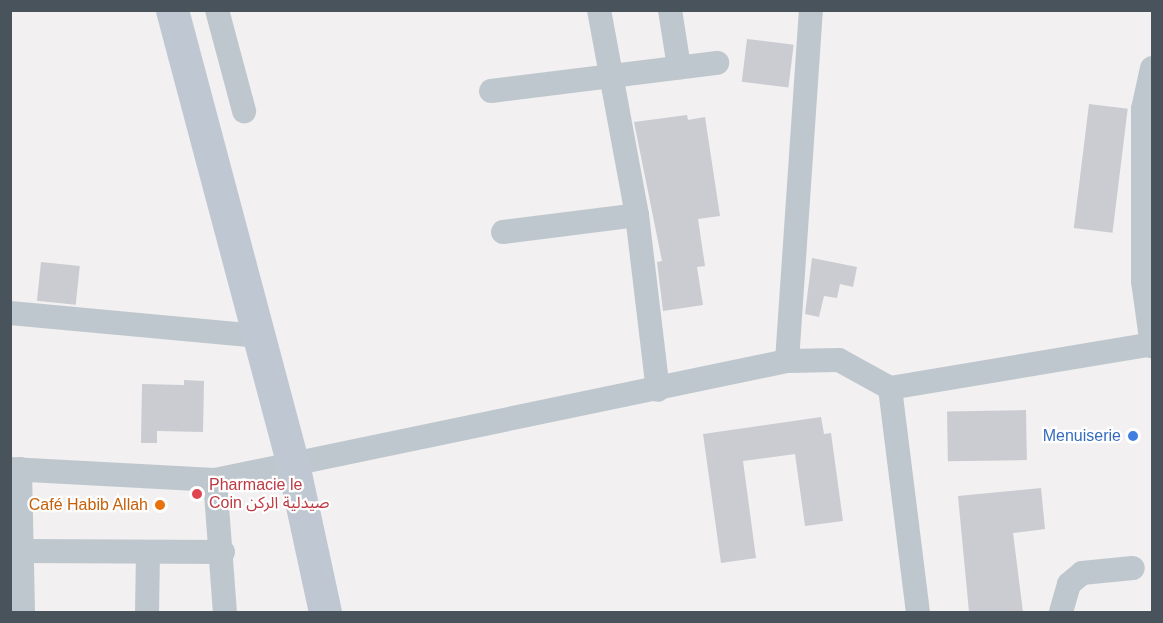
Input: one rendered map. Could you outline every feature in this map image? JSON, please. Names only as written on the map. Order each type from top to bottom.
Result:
[{"type":"street","points":[[172,10],[293,464],[325,612]]},
{"type":"street","points":[[217,10],[244,111]]},
{"type":"street","points":[[599,10],[637,215],[658,390]]},
{"type":"street","points":[[670,10],[679,67]]},
{"type":"street","points":[[787,362],[811,10]]},
{"type":"street","points":[[491,91],[611,73],[717,63]]},
{"type":"street","points":[[23,612],[15,469],[215,480],[787,362],[852,363],[890,388],[1152,345],[1143,109],[1152,68]]},
{"type":"street","points":[[503,232],[637,215]]},
{"type":"street","points":[[10,313],[258,336]]},
{"type":"street","points":[[890,388],[918,612]]},
{"type":"street","points":[[215,480],[223,552],[225,612]]},
{"type":"street","points":[[19,563],[223,552]]},
{"type":"street","points":[[147,612],[148,555]]},
{"type":"street","points":[[1061,612],[1069,584],[1082,573],[1133,568]]},
{"type":"building","points":[[747,39],[794,45],[788,87],[742,82]]},
{"type":"building","points":[[1089,104],[1128,109],[1112,233],[1074,228]]},
{"type":"building","points":[[687,115],[688,120],[705,117],[720,216],[698,219],[705,266],[697,267],[703,305],[663,311],[657,262],[662,261],[634,122]]},
{"type":"building","points":[[812,258],[857,267],[853,287],[840,284],[837,298],[824,296],[819,317],[805,314]]},
{"type":"building","points":[[41,262],[80,266],[76,305],[37,301]]},
{"type":"building","points":[[184,380],[204,381],[203,432],[157,431],[157,443],[141,443],[142,384],[184,385]]},
{"type":"building","points":[[1026,410],[1027,460],[948,461],[947,411]]},
{"type":"building","points":[[821,417],[824,434],[831,433],[843,521],[805,526],[795,454],[743,461],[756,558],[721,563],[703,434]]},
{"type":"building","points":[[1041,488],[1045,529],[1013,533],[1023,612],[969,612],[958,496]]},
{"type":"place","name":"Menuiserie","points":[[1133,436]]},
{"type":"place","name":"Pharmacie le Coin صيدلية الركن","points":[[197,494]]},
{"type":"place","name":"Café Habib Allah","points":[[160,505]]}]
